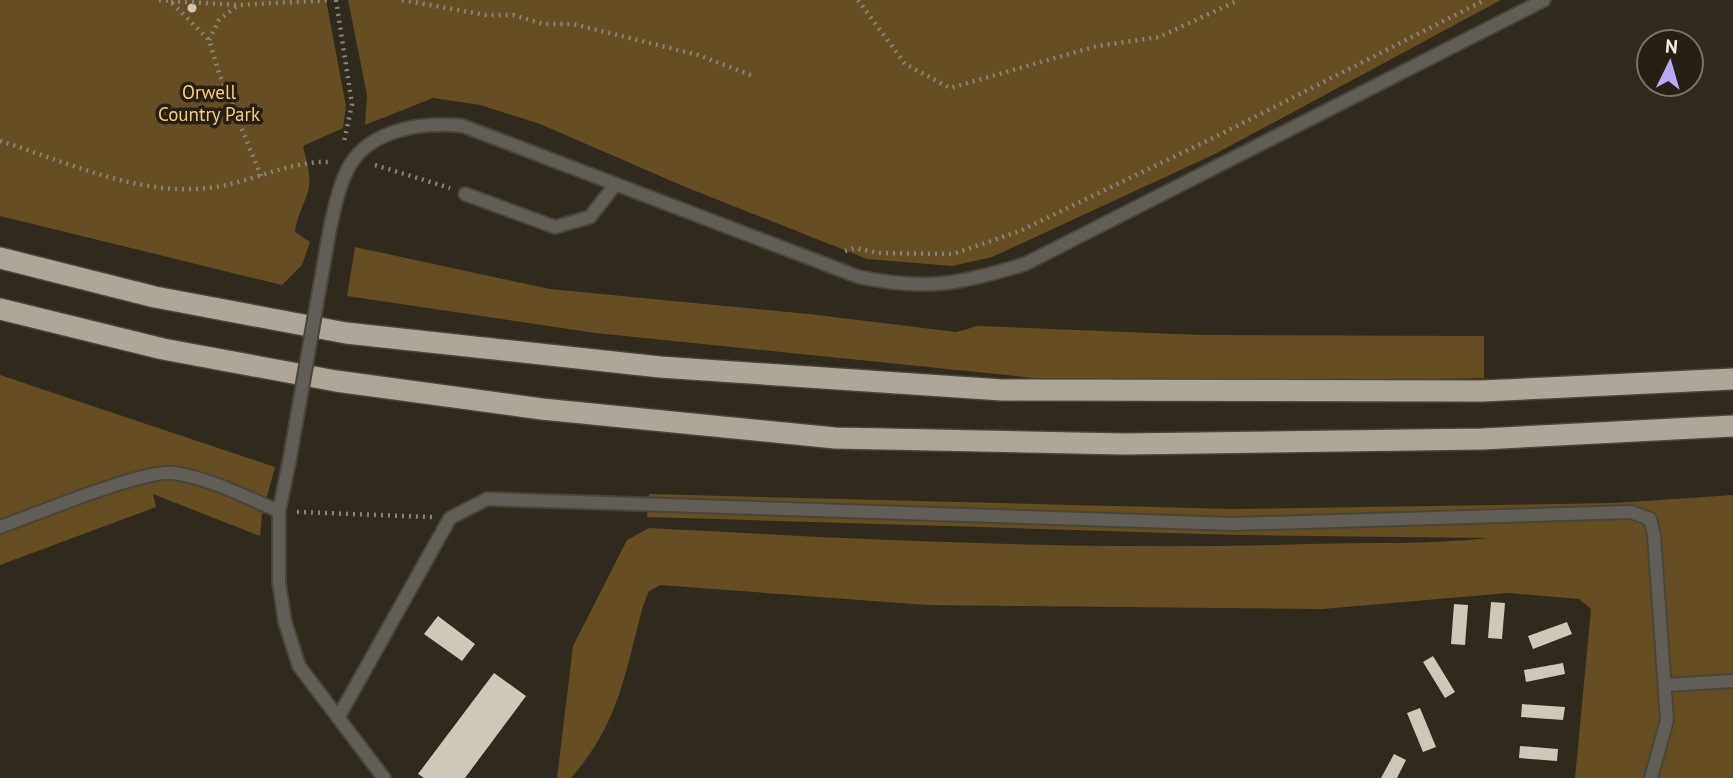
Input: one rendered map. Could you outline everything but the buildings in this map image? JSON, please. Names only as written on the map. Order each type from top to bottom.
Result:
[{"type":"highway","points":[[0,258],[155,297],[346,333],[660,367],[1002,390],[1482,391],[1733,379]]},
{"type":"highway","points":[[0,309],[163,349],[336,381],[542,409],[835,438],[1152,444],[1482,439],[1733,426]]},
{"type":"lane","points":[[384,778],[299,666],[285,622],[279,583],[279,511],[330,228],[340,188],[351,163],[363,150],[412,126],[438,123],[463,126],[820,265],[901,286],[936,286],[971,281],[1025,264],[1544,0]]},
{"type":"lane","points":[[465,194],[555,227],[590,217],[615,185]]},
{"type":"lane","points":[[0,527],[144,477],[170,472],[198,478],[279,511]]},
{"type":"lane","points":[[339,716],[450,518],[487,499],[1233,524],[1631,512],[1650,519],[1654,534],[1667,720],[1651,778]]},
{"type":"lane","points":[[1665,685],[1733,681]]},
{"type":"path","points":[[159,0],[238,5],[334,0],[352,104],[351,118],[337,163]]},
{"type":"path","points":[[402,0],[486,15],[513,15],[543,24],[573,24],[698,55],[753,76]]},
{"type":"path","points":[[858,0],[905,64],[950,88],[1097,46],[1159,37],[1240,0]]},
{"type":"path","points":[[820,265],[840,252],[855,248],[890,253],[953,254],[1020,230],[1221,134],[1485,0]]},
{"type":"path","points":[[170,1],[209,40],[219,73],[261,176]]},
{"type":"path","points":[[209,40],[219,20],[238,5]]},
{"type":"path","points":[[0,141],[146,187],[206,188],[261,176],[306,161],[384,166],[465,194]]},
{"type":"path","points":[[279,511],[450,518]]},
{"type":"green space","name":"Orwell Country Park","points":[[0,0],[326,0],[346,106],[343,128],[303,146],[309,171],[309,187],[295,232],[310,242],[302,265],[282,285],[0,216]]},
{"type":"green space","points":[[348,0],[1501,0],[1215,154],[992,257],[952,266],[867,259],[683,186],[540,124],[480,105],[433,98],[365,125],[367,95]]},
{"type":"green space","points":[[355,247],[550,289],[809,314],[956,332],[978,326],[1201,335],[1484,336],[1484,378],[1112,386],[595,333],[347,296]]},
{"type":"green space","points":[[0,375],[275,467],[262,515],[260,536],[153,494],[156,507],[0,565]]},
{"type":"green space","points":[[649,494],[1234,509],[1615,503],[1733,495],[1733,778],[1575,778],[1591,609],[1579,599],[1508,593],[1323,609],[927,605],[660,585],[649,591],[643,606],[625,676],[600,738],[571,778],[557,778],[573,646],[627,540],[649,528],[896,540],[1143,546],[1421,542],[1488,538],[1235,535],[647,517]]}]
